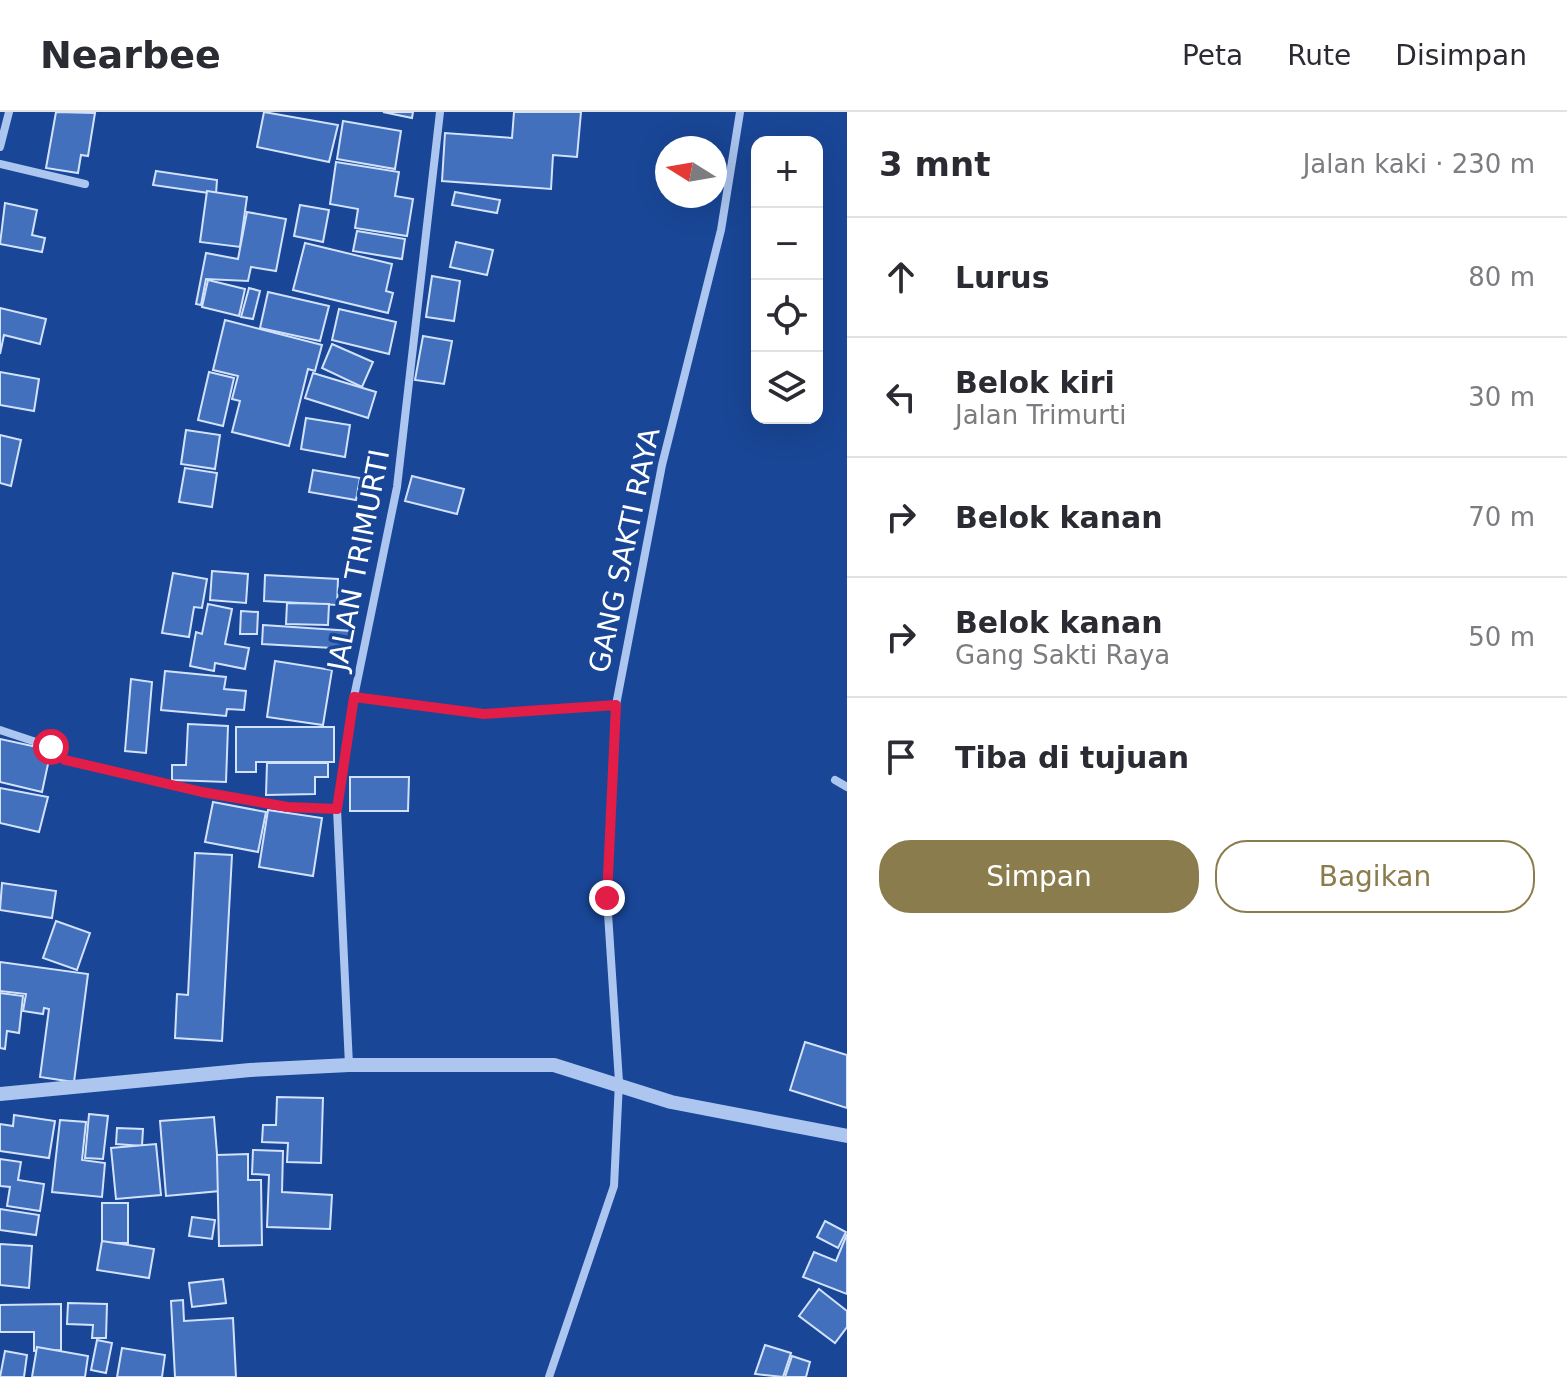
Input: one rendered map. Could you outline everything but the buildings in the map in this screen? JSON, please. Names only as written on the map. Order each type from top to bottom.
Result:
[{"type":"street","points":[[0,147],[9,112]]},
{"type":"street","name":"JALAN TRIMURTI","points":[[349,1065],[337,809],[354,697],[397,487],[440,112]]},
{"type":"street","name":"GANG SAKTI RAYA","points":[[549,1377],[614,1186],[619,1082],[607,898],[616,705],[662,465],[721,230],[740,112]]},
{"type":"street","points":[[0,164],[85,184]]},
{"type":"street","points":[[354,697],[484,714],[616,705]]},
{"type":"street","points":[[0,730],[51,747],[65,760],[111,771],[288,807],[337,809]]},
{"type":"street","points":[[835,780],[847,787]]},
{"type":"street","points":[[0,1094],[250,1070],[349,1065],[554,1065],[619,1082],[671,1102],[847,1136]]},
{"type":"route","points":[[51,747],[65,760],[202,792],[288,807],[314,805],[337,809],[354,697],[484,714],[616,705],[607,898]]}]
